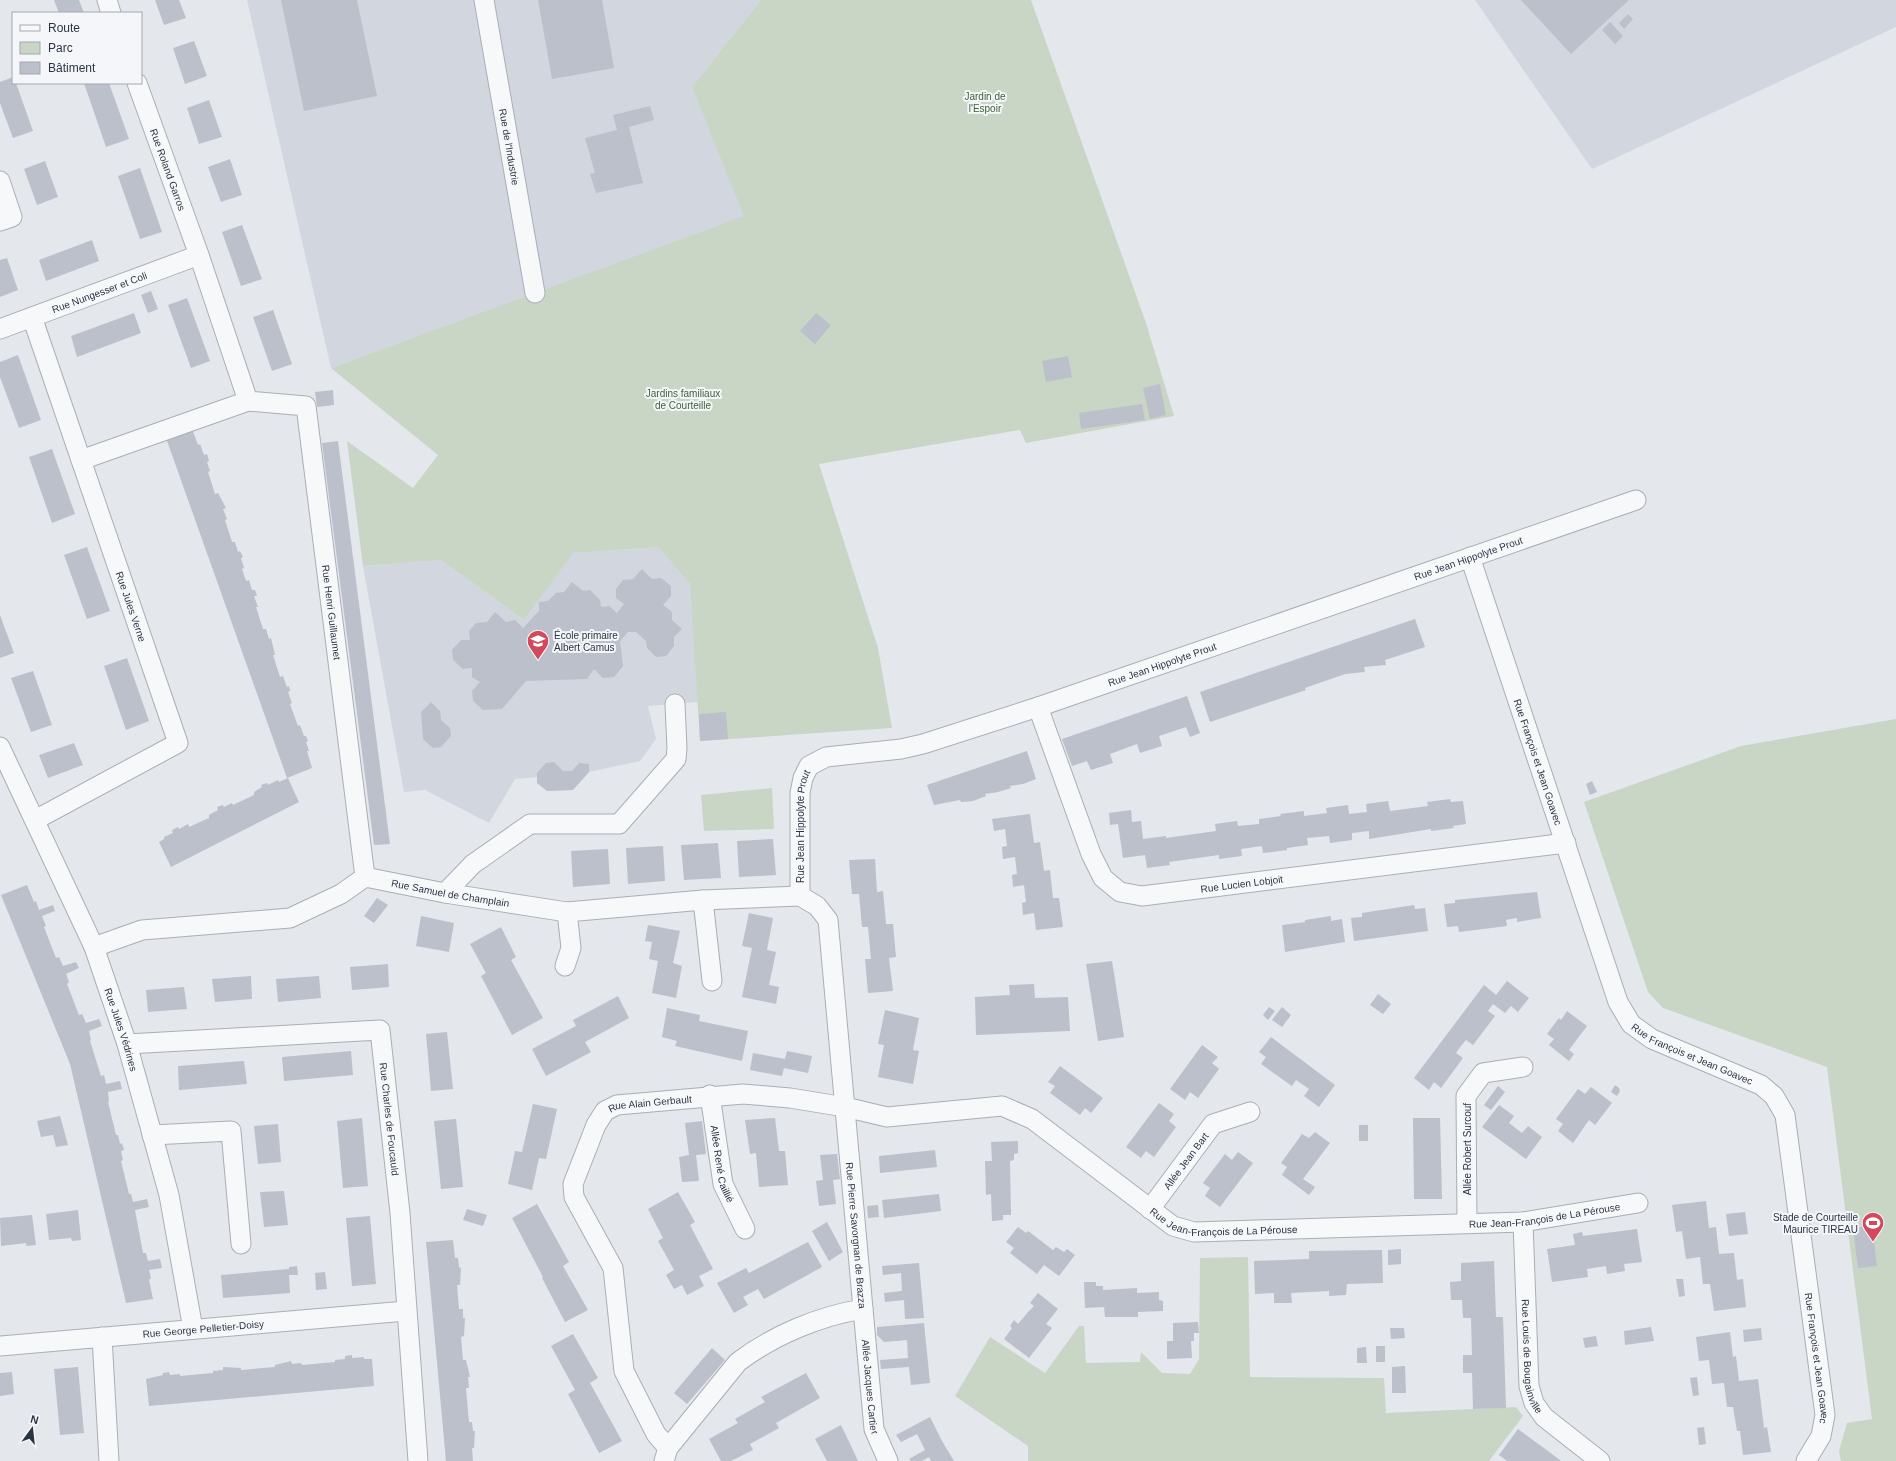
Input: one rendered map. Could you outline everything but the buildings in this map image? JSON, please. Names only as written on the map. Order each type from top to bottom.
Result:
[{"type":"street","points":[[107,0],[111,12]]},
{"type":"street","name":"Rue de l'Industrie","points":[[484,0],[535,293]]},
{"type":"street","name":"Rue Roland Garros","points":[[137,84],[199,255]]},
{"type":"street","points":[[0,181],[12,217],[0,221]]},
{"type":"street","points":[[199,255],[248,401]]},
{"type":"street","name":"Rue Nungesser et Coli","points":[[0,329],[199,255]]},
{"type":"street","name":"Rue Jules Verne","points":[[32,317],[178,743],[35,820]]},
{"type":"street","name":"Rue Henri Guillaumet","points":[[81,460],[248,401],[306,406],[365,877]]},
{"type":"street","name":"Rue Jean Hippolyte Prout","points":[[800,896],[800,793],[803,778],[809,766],[826,757],[901,749],[923,744],[1038,707],[1636,500]]},
{"type":"street","name":"Rue François et Jean Goavec","points":[[1470,557],[1618,1002],[1631,1024],[1652,1039],[1762,1085],[1774,1096],[1785,1115],[1825,1415],[1821,1436],[1806,1461]]},
{"type":"street","points":[[445,893],[473,864],[530,824],[619,824],[676,758],[678,748],[675,704]]},
{"type":"street","name":"Rue Lucien Lobjoit","points":[[1038,707],[1092,854],[1103,878],[1120,892],[1142,896],[1566,843]]},
{"type":"street","name":"Rue Jules Védrines","points":[[0,748],[94,947],[127,1044],[169,1195],[193,1329]]},
{"type":"street","points":[[94,947],[142,930],[290,918],[341,894],[365,877]]},
{"type":"street","name":"Rue Samuel de Champlain","points":[[365,877],[445,893],[567,912],[703,900],[800,896]]},
{"type":"street","name":"Rue Pierre Savorgnan de Brazza","points":[[666,1454],[738,1362],[753,1350],[809,1323],[838,1313],[863,1309],[828,920],[816,906],[800,896]]},
{"type":"street","points":[[703,900],[712,981]]},
{"type":"street","points":[[565,966],[571,948],[567,912]]},
{"type":"street","name":"Rue Charles de Foucauld","points":[[127,1044],[380,1030],[400,1213],[418,1461]]},
{"type":"street","name":"Allée Robert Surcouf","points":[[1467,1223],[1466,1096],[1483,1073],[1523,1067]]},
{"type":"street","name":"Rue Alain Gerbault","points":[[666,1454],[624,1371],[613,1268],[574,1197],[572,1184],[596,1125],[605,1111],[617,1104],[710,1095],[743,1094],[790,1098],[845,1107]]},
{"type":"street","name":"Allée René Caillié","points":[[710,1095],[723,1184],[745,1229]]},
{"type":"street","name":"Rue Jean-François de La Pérouse","points":[[845,1107],[887,1116],[1002,1106],[1032,1119],[1173,1226],[1194,1232],[1523,1222],[1638,1203]]},
{"type":"street","name":"Allée Jean Bart","points":[[1150,1209],[1213,1124],[1250,1112]]},
{"type":"street","points":[[152,1135],[231,1131],[241,1244]]},
{"type":"street","name":"Rue Louis de Bougainville","points":[[1523,1222],[1529,1386],[1534,1403],[1544,1417],[1600,1461]]},
{"type":"street","name":"Allée Jacques Cartier","points":[[863,1309],[874,1429],[888,1461]]},
{"type":"street","name":"Rue George Pelletier-Doisy","points":[[0,1346],[406,1312]]},
{"type":"street","points":[[102,1337],[109,1461]]},
{"type":"shaded area","points":[[247,0],[761,0],[692,87],[745,216],[331,368]]},
{"type":"shaded area","points":[[1475,0],[1896,0],[1896,27],[1592,169]]},
{"type":"shaded area","name":"École primaire Albert Camus","points":[[658,547],[690,584],[698,702],[648,706],[656,739],[640,761],[589,772],[573,790],[547,791],[537,783],[537,777],[515,779],[489,823],[425,790],[404,792],[363,566],[441,560],[524,620],[572,553]]},
{"type":"green space","name":"Jardins familiaux de Courteille","points":[[761,0],[1031,0],[1146,323],[1174,416],[1026,443],[1020,430],[819,464],[878,648],[892,728],[700,741],[690,584],[658,547],[573,553],[524,620],[441,560],[363,566],[347,441],[413,488],[438,455],[331,368],[744,216],[692,87]]},
{"type":"green space","name":"Stade de Courteille Maurice TIREAU","points":[[1896,719],[1896,1461],[1841,1461],[1839,1451],[1847,1423],[1872,1419],[1827,1067],[1663,1008],[1648,992],[1584,802],[1741,746]]},
{"type":"green space","points":[[772,788],[774,829],[704,831],[701,795]]},
{"type":"green space","points":[[1248,1257],[1250,1377],[1384,1378],[1386,1413],[1516,1407],[1523,1416],[1489,1461],[1028,1461],[1028,1446],[955,1396],[990,1337],[1045,1373],[1079,1326],[1084,1326],[1086,1363],[1140,1362],[1141,1352],[1162,1373],[1190,1374],[1199,1359],[1200,1258]]},
{"type":"place","name":"École primaire Albert Camus","points":[[538,660]]},
{"type":"place","name":"Stade de Courteille Maurice TIREAU","points":[[1873,1242]]},
{"type":"park label","name":"Jardin de l'Espoir","points":[[985,102]]}]
